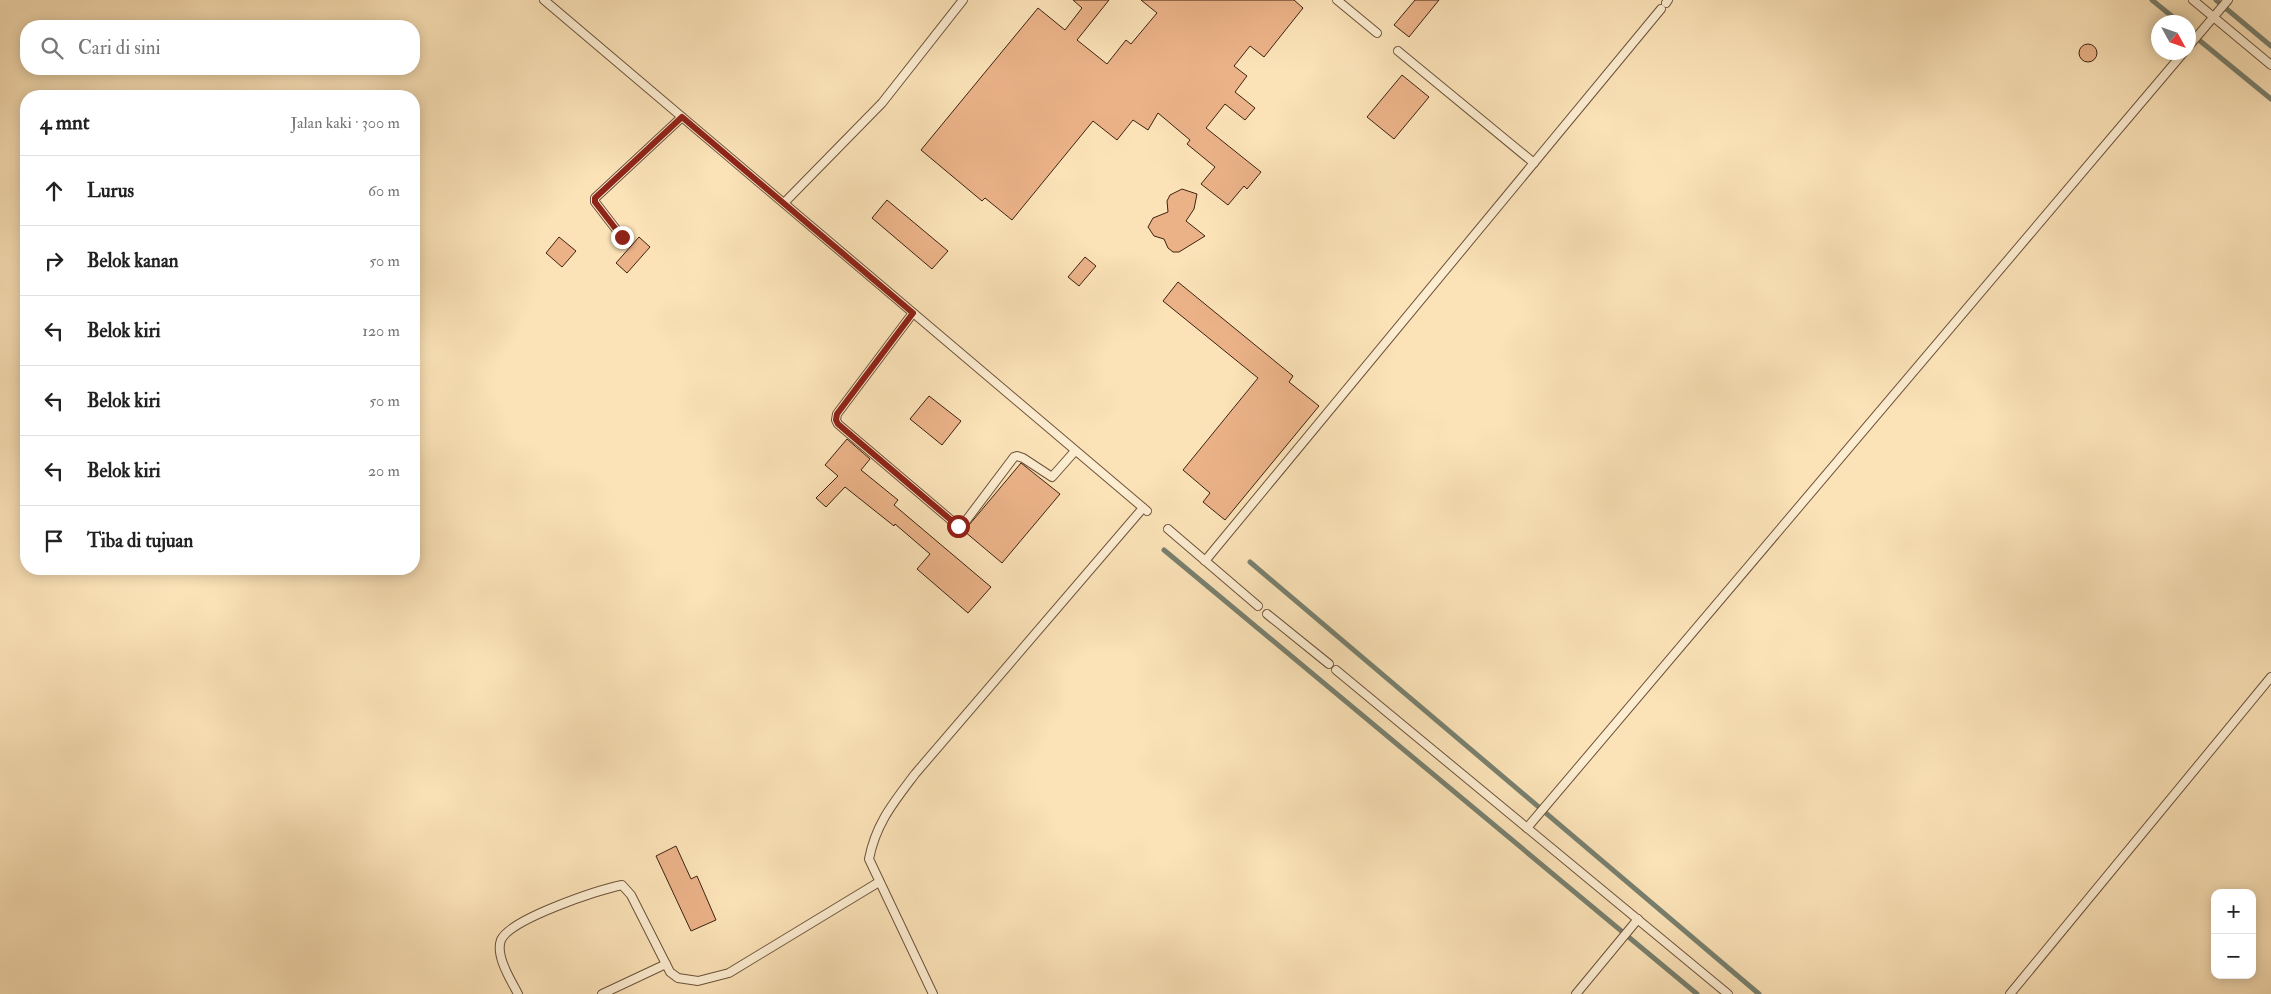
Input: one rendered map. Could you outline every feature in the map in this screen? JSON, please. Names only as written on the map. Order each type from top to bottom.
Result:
[{"type":"lane","points":[[544,0],[1145,510],[916,774],[887,811],[873,837],[869,858],[933,994]]},
{"type":"lane","points":[[784,204],[882,103],[963,0]]},
{"type":"lane","points":[[1337,0],[1377,33]]},
{"type":"lane","points":[[2193,0],[2271,65]]},
{"type":"lane","points":[[2196,38],[2228,0]]},
{"type":"lane","points":[[1205,560],[1665,4]]},
{"type":"lane","points":[[1398,51],[1534,163]]},
{"type":"lane","points":[[1527,828],[2177,60]]},
{"type":"lane","points":[[622,237],[595,202],[595,198],[682,117]]},
{"type":"lane","points":[[913,313],[837,414],[836,420],[838,424],[958,526],[962,526],[1014,458],[1018,456],[1023,458],[1052,476],[1075,451]]},
{"type":"lane","points":[[1168,529],[1258,606]]},
{"type":"lane","points":[[1267,614],[1328,664]]},
{"type":"lane","points":[[1336,670],[1728,994]]},
{"type":"lane","points":[[2010,994],[2271,677]]},
{"type":"lane","points":[[518,994],[501,958],[500,941],[506,933],[536,915],[601,889],[622,885],[631,894],[670,972],[678,978],[698,982],[729,973],[879,882]]},
{"type":"lane","points":[[1576,994],[1638,919]]},
{"type":"lane","points":[[602,994],[666,964]]},
{"type":"building","points":[[1073,0],[1109,0],[1077,40],[1107,64],[1126,40],[1131,44],[1157,13],[1141,0],[1294,0],[1303,8],[1264,57],[1250,46],[1234,66],[1247,76],[1235,92],[1255,108],[1245,120],[1225,104],[1206,128],[1261,172],[1247,189],[1244,186],[1228,205],[1201,184],[1215,167],[1187,144],[1190,140],[1158,113],[1148,130],[1133,120],[1117,140],[1093,121],[1012,220],[985,198],[982,201],[921,150],[1038,8],[1065,30],[1082,8]]},
{"type":"building","points":[[1415,0],[1439,0],[1409,37],[1394,25]]},
{"type":"building","points":[[2088,44],[2094,47],[2097,53],[2094,59],[2088,62],[2082,59],[2079,53],[2082,47]]},
{"type":"building","points":[[1402,75],[1429,97],[1394,139],[1367,117]]},
{"type":"building","points":[[1182,189],[1197,194],[1194,209],[1186,221],[1205,236],[1179,252],[1173,252],[1168,248],[1164,239],[1154,236],[1148,227],[1153,218],[1168,212],[1167,201],[1170,195]]},
{"type":"building","points":[[887,200],[948,251],[932,269],[872,218]]},
{"type":"building","points":[[559,237],[576,251],[562,267],[546,253]]},
{"type":"building","points":[[639,237],[650,247],[627,273],[616,263]]},
{"type":"building","points":[[1085,257],[1096,266],[1079,286],[1068,277]]},
{"type":"building","points":[[1178,282],[1293,376],[1289,382],[1319,406],[1225,520],[1203,502],[1210,493],[1183,470],[1258,378],[1163,301]]},
{"type":"building","points":[[929,396],[961,421],[942,445],[910,419]]},
{"type":"building","points":[[847,439],[870,459],[861,470],[898,500],[894,505],[991,587],[968,613],[917,569],[930,554],[895,524],[894,526],[845,487],[826,507],[816,498],[838,476],[825,465]]},
{"type":"building","points":[[1021,463],[1060,494],[1002,563],[964,531]]},
{"type":"building","points":[[676,846],[691,879],[697,876],[716,920],[691,931],[656,856]]},
{"type":"waterway","points":[[2152,0],[2170,15]]},
{"type":"waterway","points":[[2216,0],[2271,46]]},
{"type":"waterway","points":[[2196,38],[2271,99]]},
{"type":"waterway","points":[[1164,550],[1697,994]]},
{"type":"waterway","points":[[1250,562],[1759,994]]},
{"type":"route","points":[[622,237],[595,202],[595,198],[682,117],[913,313],[837,414],[836,420],[838,424],[958,526]]}]
